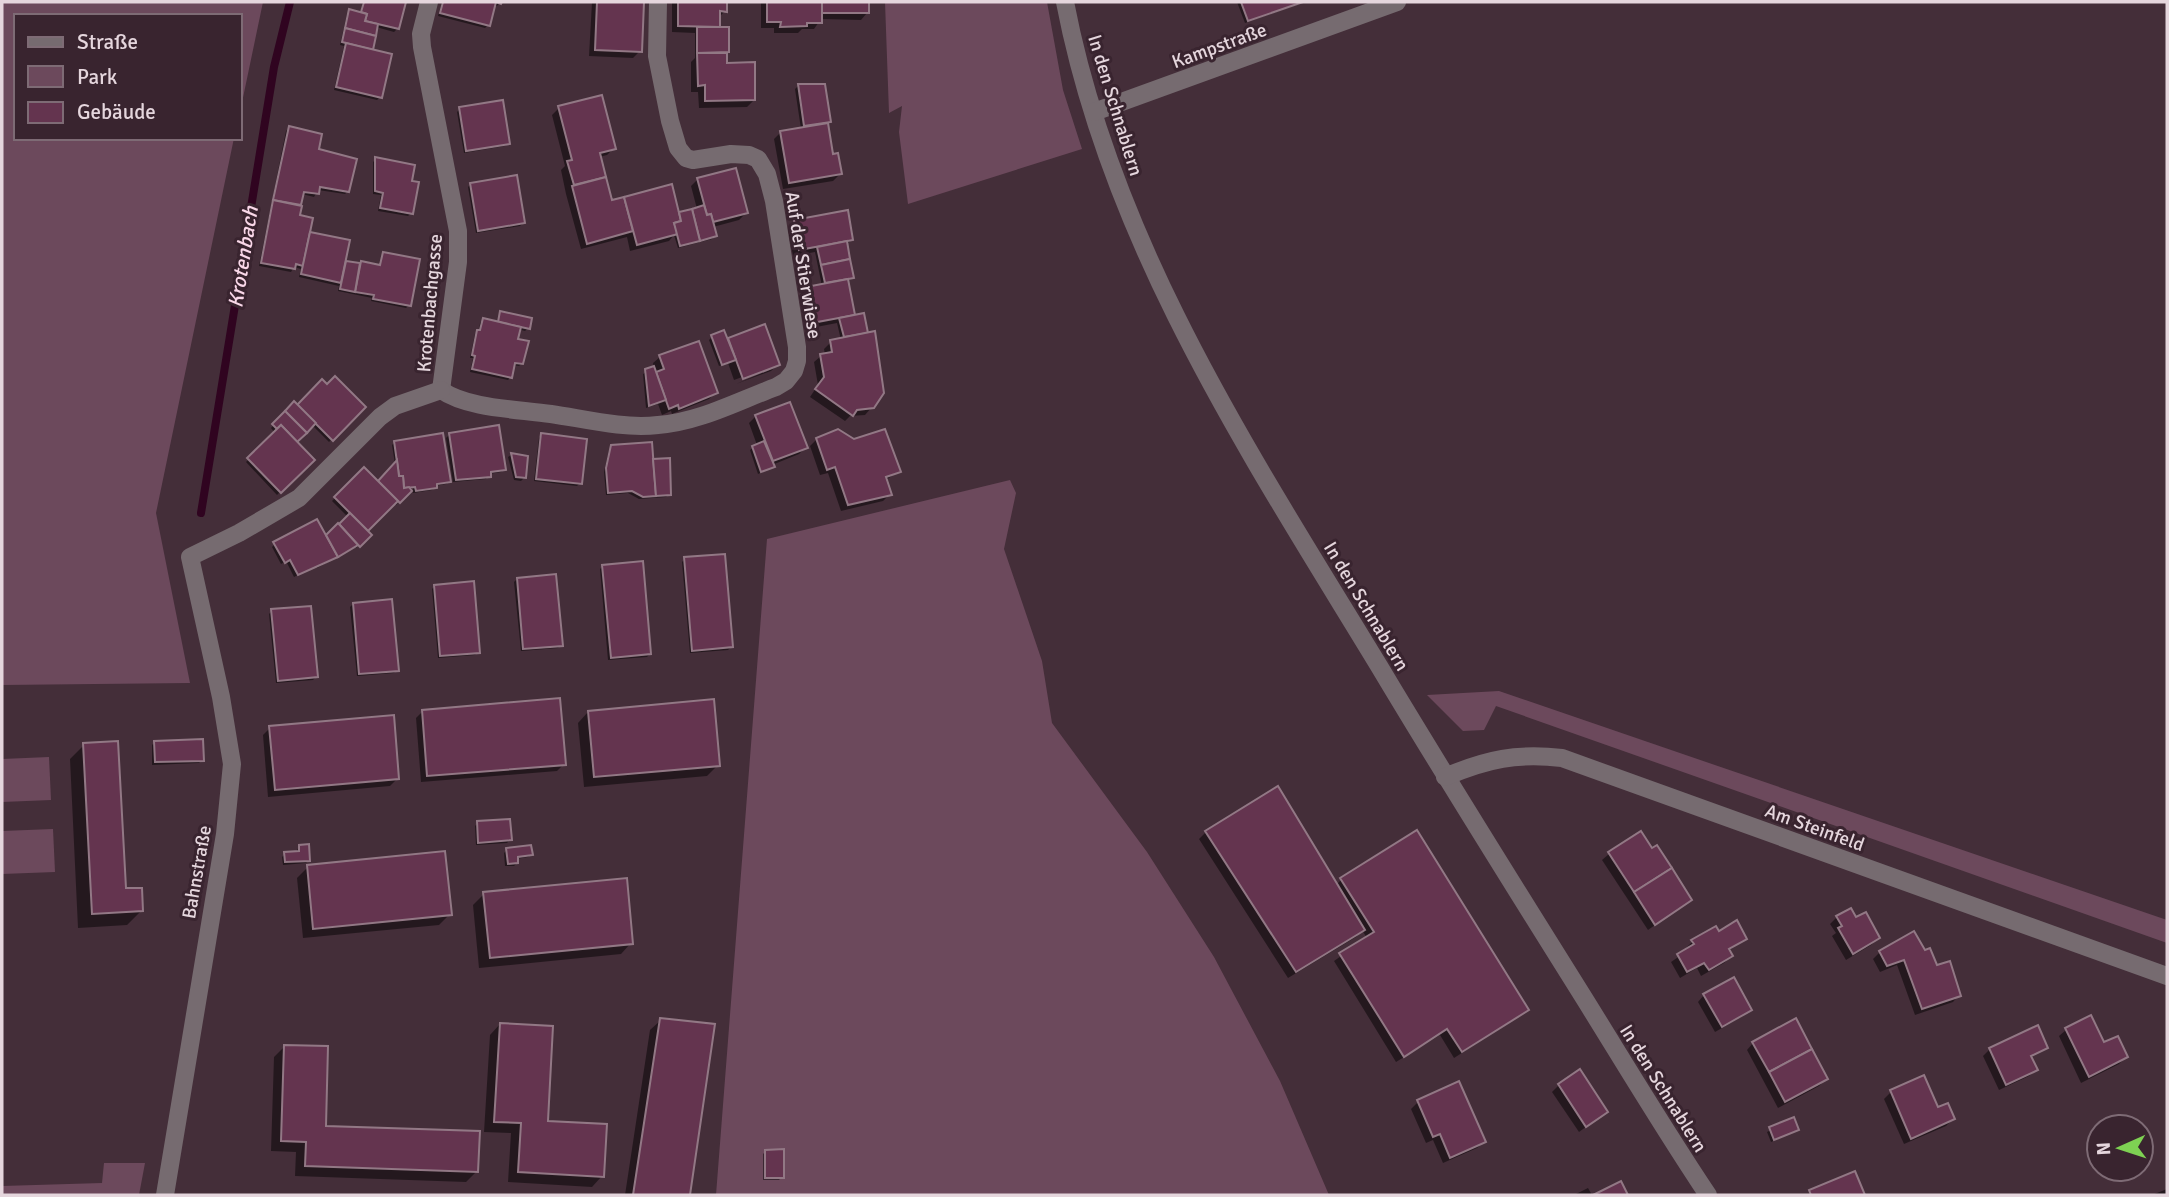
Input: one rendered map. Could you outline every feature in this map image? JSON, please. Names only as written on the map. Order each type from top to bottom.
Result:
[{"type":"street","name":"Krotenbachgasse","points":[[190,557],[239,533],[299,498],[380,417],[395,406],[441,390],[458,246],[446,162],[422,47],[421,34],[429,2]]},
{"type":"street","name":"Auf der Stierwiese","points":[[441,390],[451,396],[481,404],[612,423],[660,425],[696,417],[776,387],[786,381],[794,371],[797,361],[794,326],[774,201],[767,174],[758,159],[749,155],[731,154],[693,160],[686,158],[678,148],[657,56],[659,2]]},
{"type":"street","name":"In den Schnablern","points":[[1065,2],[1094,112],[1134,226],[1233,425],[1446,777],[1708,1195]]},
{"type":"street","name":"Kampstraße","points":[[1094,112],[1397,2]]},
{"type":"street","name":"Bahnstraße","points":[[165,1195],[225,834],[232,764],[222,696],[190,557]]},
{"type":"street","name":"Am Steinfeld","points":[[1446,777],[1495,758],[1533,755],[1562,758],[2167,976]]},
{"type":"green space","points":[[2,2],[263,2],[242,102],[242,14],[14,14],[14,140],[234,140],[156,513],[190,683],[2,685]]},
{"type":"green space","points":[[885,2],[1047,2],[1063,90],[1082,149],[908,204],[899,132],[902,106],[889,113]]},
{"type":"green space","points":[[1010,480],[1016,493],[1004,549],[1042,661],[1052,723],[1147,852],[1214,957],[1280,1081],[1329,1195],[716,1195],[767,539]]},
{"type":"green space","points":[[1499,691],[2167,920],[2167,943],[1496,706],[1484,730],[1463,731],[1427,695]]},
{"type":"green space","points":[[49,757],[51,800],[2,802],[2,759]]},
{"type":"green space","points":[[53,829],[55,872],[2,874],[2,831]]},
{"type":"green space","points":[[104,1163],[145,1163],[139,1195],[2,1195],[2,1186],[102,1183]]},
{"type":"building","points":[[364,2],[406,2],[399,29],[365,21],[367,14],[361,12]]},
{"type":"building","points":[[443,2],[496,2],[490,26],[440,13]]},
{"type":"building","points":[[597,2],[644,2],[642,52],[595,50]]},
{"type":"building","points":[[678,2],[727,2],[727,12],[720,11],[720,27],[678,26]]},
{"type":"building","points":[[767,2],[822,2],[822,23],[780,27],[781,22],[767,22]]},
{"type":"building","points":[[822,2],[869,2],[869,13],[822,13]]},
{"type":"building","points":[[1241,2],[1303,2],[1248,21]]},
{"type":"building","points":[[349,9],[367,14],[365,21],[378,24],[376,36],[345,28]]},
{"type":"building","points":[[697,27],[729,27],[729,52],[697,53]]},
{"type":"building","points":[[345,28],[376,36],[373,50],[342,42]]},
{"type":"building","points":[[346,43],[392,54],[382,98],[336,87]]},
{"type":"building","points":[[697,53],[727,53],[727,63],[755,62],[755,100],[705,101],[705,85],[698,86]]},
{"type":"building","points":[[798,84],[825,84],[831,122],[804,126]]},
{"type":"building","points":[[602,95],[616,149],[600,153],[606,177],[574,185],[567,161],[572,160],[558,106]]},
{"type":"building","points":[[503,100],[510,144],[466,151],[459,107]]},
{"type":"building","points":[[828,123],[833,154],[838,153],[842,174],[789,183],[780,131]]},
{"type":"building","points":[[289,126],[322,134],[319,149],[357,159],[349,192],[320,187],[319,194],[304,192],[301,205],[273,200]]},
{"type":"building","points":[[375,157],[415,165],[412,181],[419,182],[413,214],[380,208],[383,193],[375,191]]},
{"type":"building","points":[[736,168],[748,213],[713,222],[711,214],[707,215],[697,178]]},
{"type":"building","points":[[517,175],[525,223],[478,231],[470,183]]},
{"type":"building","points":[[606,177],[612,200],[624,197],[633,231],[587,244],[572,186]]},
{"type":"building","points":[[672,184],[681,221],[674,223],[678,234],[637,245],[624,197]]},
{"type":"building","points":[[273,200],[302,206],[300,215],[313,218],[303,266],[296,264],[295,269],[261,263]]},
{"type":"building","points":[[704,205],[707,215],[711,214],[717,236],[700,241],[692,209]]},
{"type":"building","points":[[692,209],[700,241],[680,246],[674,223],[681,221],[679,212]]},
{"type":"building","points":[[848,210],[853,240],[799,250],[794,220]]},
{"type":"building","points":[[310,232],[350,240],[341,283],[301,274]]},
{"type":"building","points":[[847,241],[850,259],[821,265],[817,247]]},
{"type":"building","points":[[383,252],[420,259],[411,306],[373,299],[374,295],[355,292],[361,261],[380,265]]},
{"type":"building","points":[[850,259],[854,278],[825,283],[821,265]]},
{"type":"building","points":[[346,261],[360,263],[355,292],[340,289]]},
{"type":"building","points":[[848,279],[855,315],[812,323],[806,287]]},
{"type":"building","points":[[500,311],[532,318],[530,329],[498,322]]},
{"type":"building","points":[[864,313],[868,333],[844,337],[839,318]]},
{"type":"building","points":[[483,318],[521,327],[518,339],[529,341],[523,364],[515,363],[512,378],[472,369],[477,330],[480,330]]},
{"type":"building","points":[[765,324],[780,365],[743,379],[728,338]]},
{"type":"building","points":[[724,330],[736,360],[722,365],[711,335]]},
{"type":"building","points":[[875,331],[884,393],[874,408],[857,410],[853,416],[815,389],[824,377],[820,354],[832,352],[830,340]]},
{"type":"building","points":[[699,341],[718,393],[679,409],[678,405],[669,409],[656,372],[664,369],[659,355]]},
{"type":"building","points":[[654,366],[666,400],[649,406],[645,369]]},
{"type":"building","points":[[335,376],[366,407],[333,441],[297,405],[322,379],[327,384]]},
{"type":"building","points":[[294,401],[316,423],[307,433],[285,411]]},
{"type":"building","points":[[790,402],[808,448],[773,461],[755,415]]},
{"type":"building","points":[[285,411],[307,433],[297,442],[281,425],[277,429],[272,424]]},
{"type":"building","points":[[281,425],[315,460],[281,493],[247,458]]},
{"type":"building","points":[[499,425],[506,470],[491,472],[491,477],[456,480],[449,433]]},
{"type":"building","points":[[838,429],[854,439],[885,429],[901,472],[886,477],[892,495],[848,505],[835,467],[827,470],[816,438]]},
{"type":"building","points":[[443,433],[451,482],[437,484],[437,488],[416,491],[415,487],[404,488],[403,476],[399,476],[394,441]]},
{"type":"building","points":[[541,433],[587,439],[582,484],[536,479]]},
{"type":"building","points":[[764,441],[775,467],[761,472],[752,446]]},
{"type":"building","points":[[652,442],[656,496],[643,497],[632,491],[608,493],[606,468],[611,445]]},
{"type":"building","points":[[511,453],[528,456],[526,478],[516,477]]},
{"type":"building","points":[[670,458],[671,495],[656,496],[653,459]]},
{"type":"building","points":[[397,460],[404,488],[409,487],[412,491],[400,503],[378,481]]},
{"type":"building","points":[[364,467],[398,501],[368,531],[334,497]]},
{"type":"building","points":[[350,513],[372,535],[360,547],[339,524]]},
{"type":"building","points":[[317,519],[338,557],[298,575],[290,560],[285,563],[273,542]]},
{"type":"building","points":[[338,523],[358,545],[338,557],[326,535]]},
{"type":"building","points":[[725,554],[733,647],[692,651],[684,557]]},
{"type":"building","points":[[643,561],[651,654],[611,658],[602,565]]},
{"type":"building","points":[[556,574],[563,646],[523,649],[517,578]]},
{"type":"building","points":[[474,581],[480,653],[440,656],[434,585]]},
{"type":"building","points":[[392,599],[399,671],[359,674],[353,603]]},
{"type":"building","points":[[311,606],[318,677],[278,681],[271,609]]},
{"type":"building","points":[[560,698],[566,765],[427,776],[422,710]]},
{"type":"building","points":[[714,699],[720,766],[594,777],[588,711]]},
{"type":"building","points":[[394,715],[399,779],[275,790],[269,726]]},
{"type":"building","points":[[203,739],[204,761],[155,762],[154,741]]},
{"type":"building","points":[[118,741],[126,888],[142,888],[143,911],[92,914],[83,743]]},
{"type":"building","points":[[1278,786],[1365,930],[1296,972],[1205,831]]},
{"type":"building","points":[[510,819],[512,840],[478,843],[477,821]]},
{"type":"building","points":[[1417,830],[1529,1010],[1462,1052],[1447,1029],[1404,1057],[1339,953],[1374,932],[1340,878]]},
{"type":"building","points":[[1641,831],[1652,848],[1657,845],[1672,868],[1634,892],[1608,852]]},
{"type":"building","points":[[309,844],[310,861],[285,862],[284,852],[299,851],[299,845]]},
{"type":"building","points":[[531,845],[533,855],[518,857],[518,863],[508,864],[506,848]]},
{"type":"building","points":[[445,851],[452,915],[313,929],[307,865]]},
{"type":"building","points":[[1672,868],[1692,900],[1655,925],[1634,892]]},
{"type":"building","points":[[627,878],[633,944],[490,958],[483,892]]},
{"type":"building","points":[[1851,908],[1856,917],[1866,912],[1880,938],[1853,954],[1838,928],[1842,926],[1836,916]]},
{"type":"building","points":[[1737,920],[1747,939],[1729,949],[1733,956],[1709,970],[1704,963],[1687,972],[1677,954],[1694,944],[1691,940],[1716,926],[1719,931]]},
{"type":"building","points":[[1914,931],[1925,950],[1930,948],[1937,965],[1950,961],[1961,996],[1922,1009],[1904,960],[1887,966],[1879,951]]},
{"type":"building","points":[[1734,977],[1752,1010],[1722,1027],[1703,994]]},
{"type":"building","points":[[2091,1015],[2104,1042],[2118,1036],[2128,1057],[2089,1077],[2065,1028]]},
{"type":"building","points":[[660,1018],[715,1024],[690,1195],[633,1195]]},
{"type":"building","points":[[1796,1018],[1812,1049],[1769,1072],[1752,1042]]},
{"type":"building","points":[[500,1023],[553,1026],[548,1121],[607,1124],[604,1177],[518,1172],[521,1123],[494,1122]]},
{"type":"building","points":[[2038,1025],[2048,1048],[2031,1056],[2038,1070],[2006,1085],[1989,1048]]},
{"type":"building","points":[[284,1045],[328,1046],[326,1126],[480,1131],[478,1172],[305,1166],[306,1142],[281,1141]]},
{"type":"building","points":[[1812,1049],[1828,1079],[1785,1102],[1769,1072]]},
{"type":"building","points":[[1580,1069],[1608,1112],[1586,1127],[1558,1084]]},
{"type":"building","points":[[1924,1075],[1938,1107],[1948,1103],[1955,1119],[1911,1139],[1890,1090]]},
{"type":"building","points":[[1459,1081],[1486,1142],[1450,1158],[1440,1134],[1433,1137],[1417,1100]]},
{"type":"building","points":[[1794,1117],[1799,1130],[1774,1140],[1769,1127]]},
{"type":"building","points":[[784,1149],[784,1178],[765,1178],[765,1150]]},
{"type":"building","points":[[1855,1171],[1865,1195],[1811,1195],[1809,1190]]},
{"type":"building","points":[[1621,1181],[1628,1195],[1593,1195]]},
{"type":"waterway","name":"Krotenbach","points":[[201,513],[274,67],[290,2]]}]
